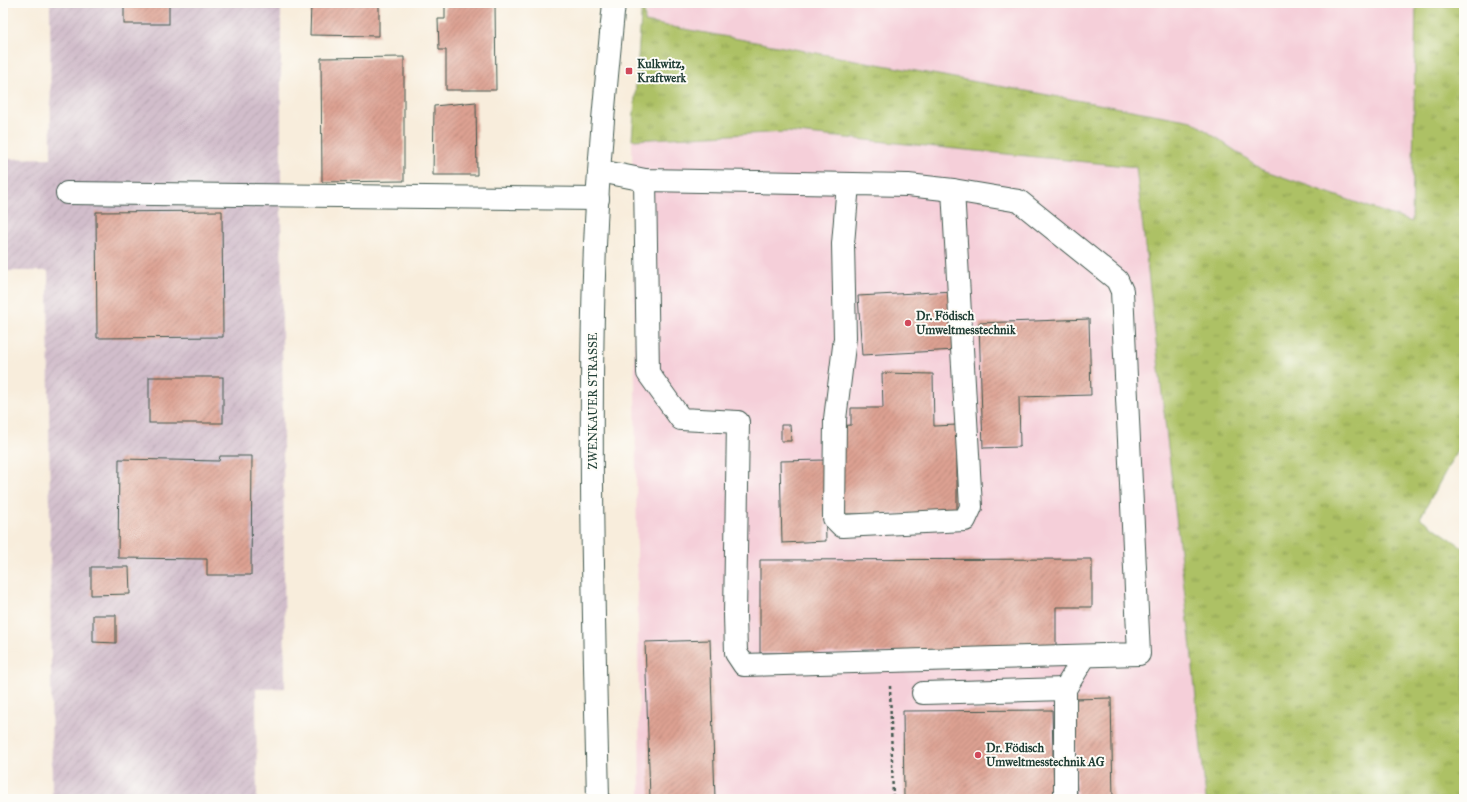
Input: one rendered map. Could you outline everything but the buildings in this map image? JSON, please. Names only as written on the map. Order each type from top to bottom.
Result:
[{"type":"main road","name":"ZWENKAUER STRASSE","points":[[598,799],[593,410],[595,246],[614,3]]},
{"type":"main road","points":[[600,171],[645,180],[908,185],[953,190],[1019,201],[1117,280],[1122,290],[1139,654],[744,665],[736,654],[735,616],[738,422],[681,419],[648,373],[645,180]]},
{"type":"main road","points":[[848,184],[843,244],[845,338],[835,419],[834,518],[842,526],[965,520],[971,507],[953,190]]},
{"type":"main road","points":[[66,193],[598,200]]},
{"type":"main road","points":[[1065,799],[1065,689],[1085,656]]},
{"type":"main road","points":[[923,693],[1065,689]]},
{"type":"path","points":[[890,661],[894,799]]},
{"type":"shaded area","points":[[50,3],[281,3],[285,688],[256,689],[257,799],[52,799],[48,271],[3,271],[3,159],[51,158]]},
{"type":"shaded area","points":[[648,3],[1416,3],[1413,222],[1263,170],[1192,121],[645,22]]},
{"type":"shaded area","points":[[787,132],[1136,167],[1191,648],[1206,799],[640,799],[632,140]]},
{"type":"green space","points":[[642,3],[644,3],[645,22],[1192,121],[1263,170],[1412,222],[1416,3],[1464,3],[1464,438],[1420,518],[1464,548],[1464,799],[1206,799],[1191,648],[1136,167],[787,132],[632,140]]},
{"type":"place","name":"Kulkwitz, Kraftwerk","points":[[629,71]]},
{"type":"place","name":"Dr. Födisch Umweltmesstechnik","points":[[908,323]]},
{"type":"place","name":"Dr. Födisch Umweltmesstechnik AG","points":[[978,755]]}]
